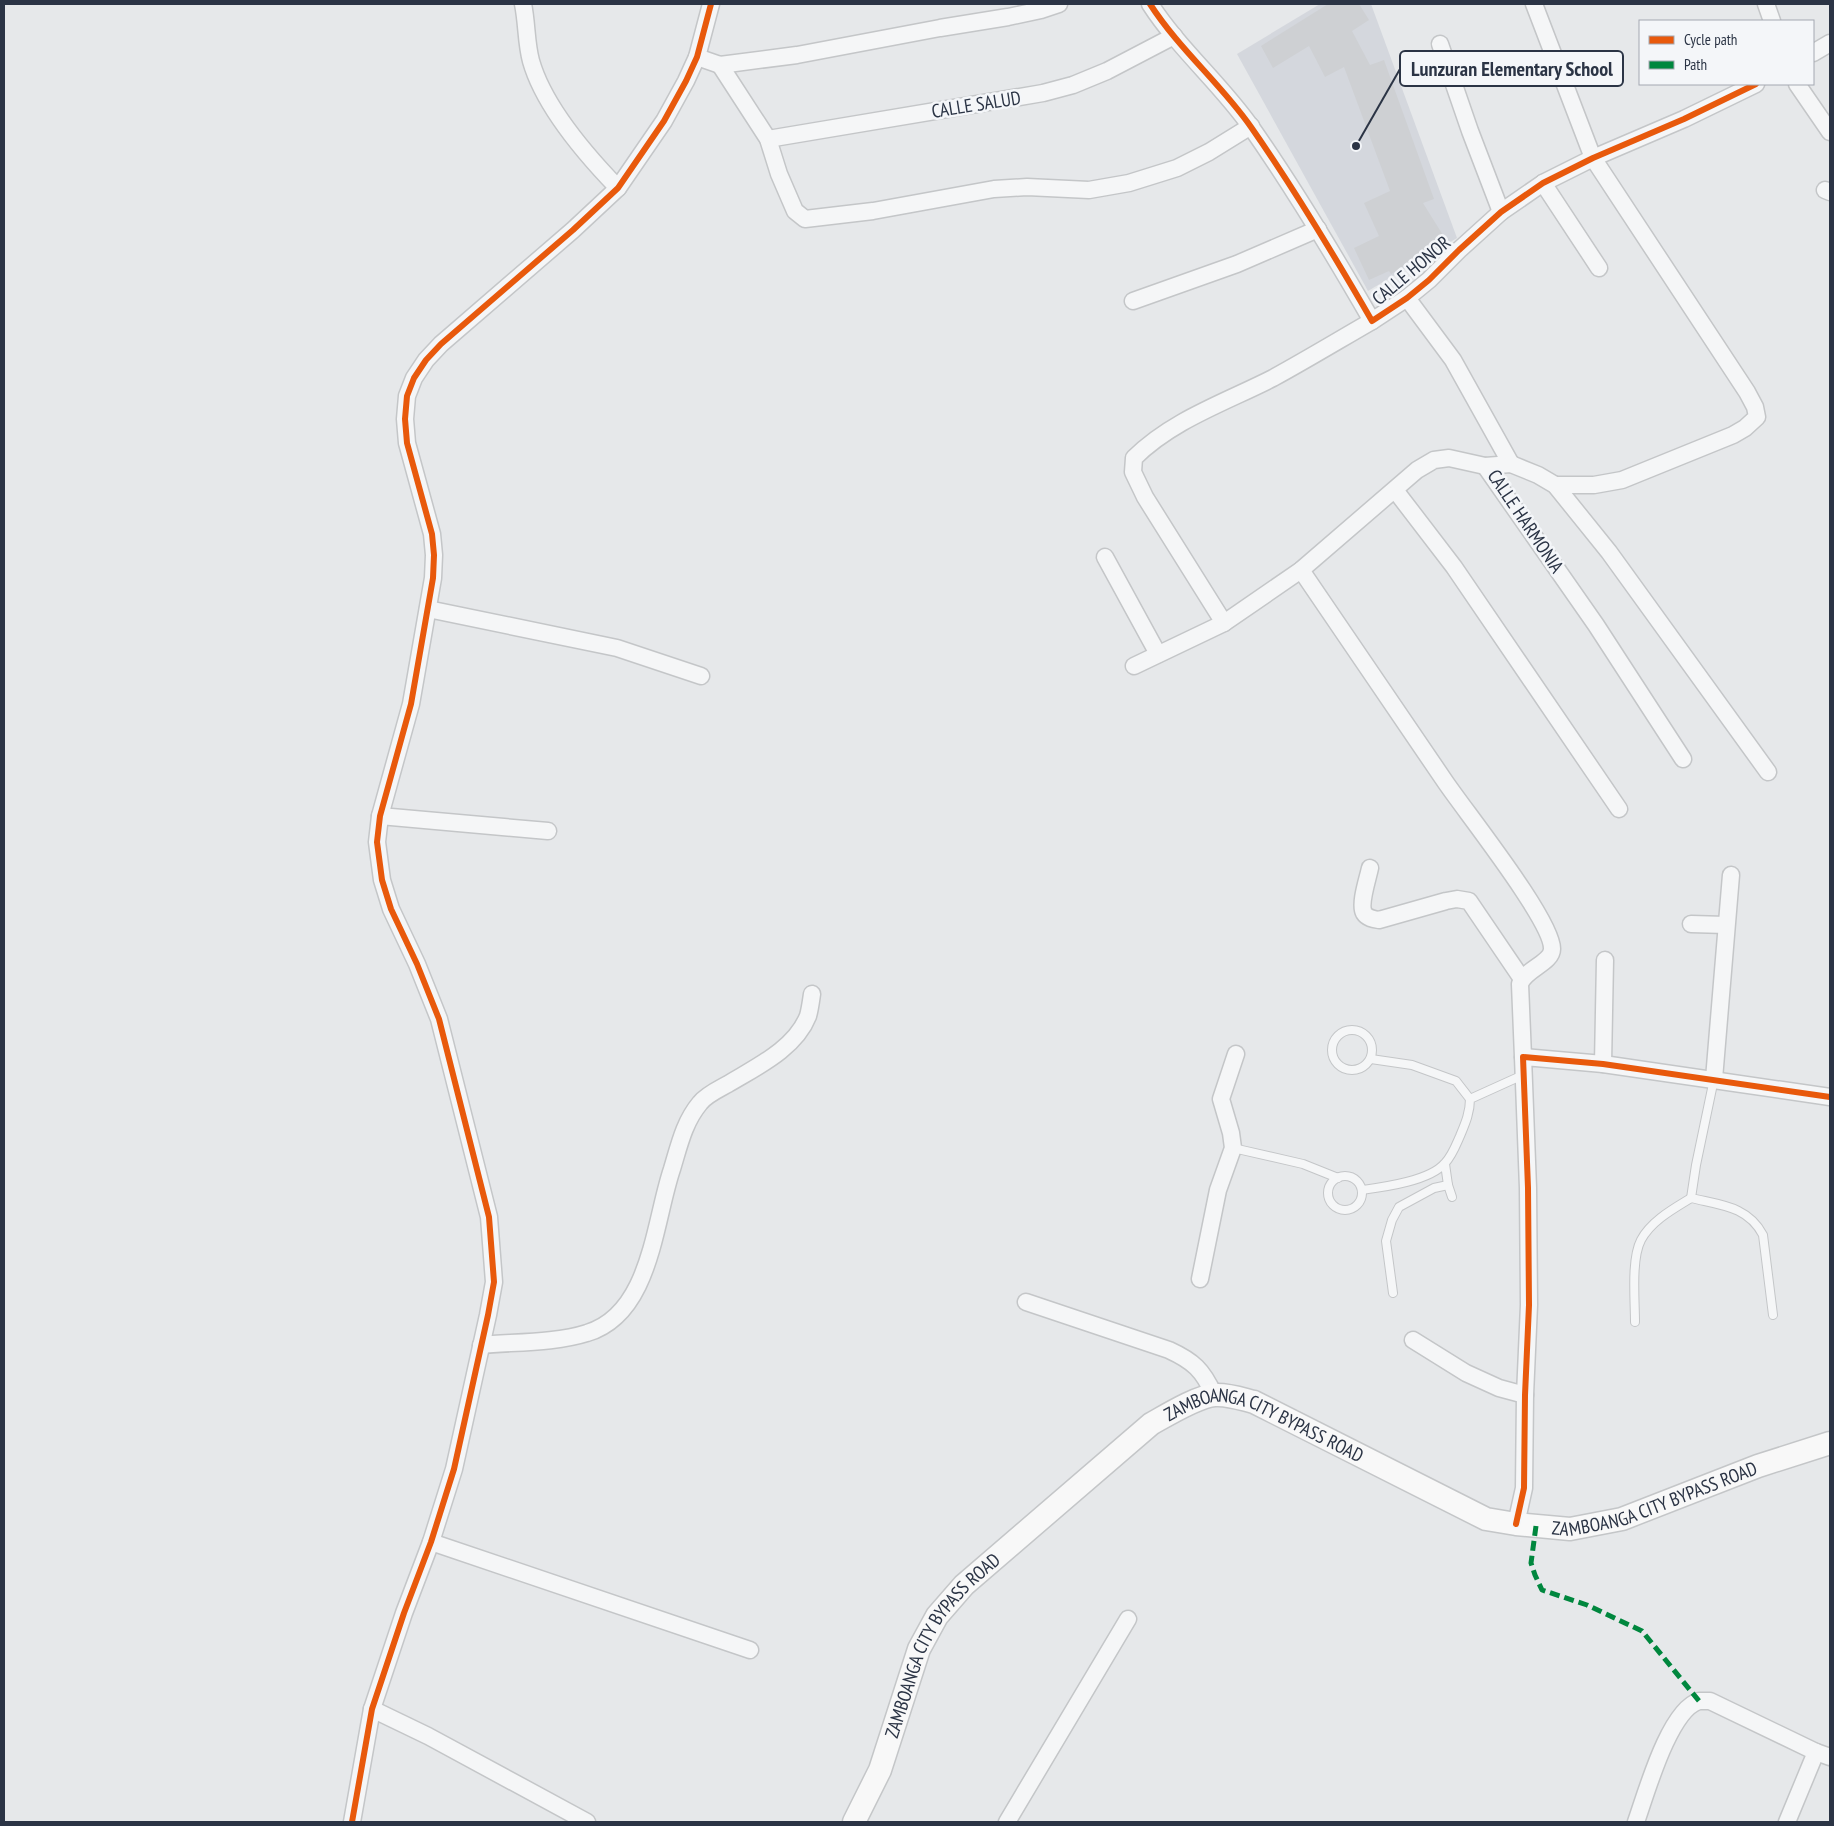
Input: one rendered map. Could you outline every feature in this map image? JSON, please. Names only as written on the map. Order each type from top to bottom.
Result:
[{"type":"main road","name":"ZAMBOANGA CITY BYPASS ROAD","points":[[854,1822],[880,1770],[919,1649],[937,1616],[964,1585],[1151,1424],[1175,1410],[1214,1395],[1231,1396],[1254,1402],[1486,1519],[1570,1529],[1622,1519],[1758,1466],[1830,1443]]},
{"type":"street","points":[[523,4],[531,61],[548,100],[564,125],[595,164],[618,188]]},
{"type":"street","points":[[352,1822],[372,1709],[404,1613],[431,1542],[454,1469],[494,1282],[489,1217],[439,1018],[417,964],[391,909],[382,880],[377,842],[380,816],[410,704],[433,578],[434,555],[432,534],[407,443],[405,419],[407,396],[414,378],[426,360],[441,344],[573,230],[618,188],[664,121],[697,57],[711,4]]},
{"type":"street","points":[[697,57],[720,65],[797,55],[1008,17],[1059,4]]},
{"type":"street","name":"CALLE HONOR","points":[[1150,4],[1174,36],[1251,126],[1318,229],[1372,321],[1407,298],[1502,212],[1543,183],[1593,158],[1684,119],[1754,85]]},
{"type":"street","points":[[1534,4],[1593,158],[1748,392],[1755,407],[1757,417],[1745,428],[1733,435],[1622,480],[1594,485],[1555,485]]},
{"type":"street","points":[[1766,4],[1772,20]]},
{"type":"street","name":"CALLE SALUD","points":[[768,138],[1058,89],[1107,71],[1174,36]]},
{"type":"street","points":[[1814,52],[1830,43]]},
{"type":"street","points":[[1440,44],[1470,131],[1502,212]]},
{"type":"street","points":[[720,65],[768,138],[779,174],[795,211],[805,219],[873,210],[994,189],[1027,187],[1089,190],[1130,183],[1177,168],[1209,152],[1251,126]]},
{"type":"street","points":[[1798,85],[1830,132]]},
{"type":"street","points":[[1543,183],[1599,268]]},
{"type":"street","points":[[1133,301],[1237,264],[1318,229]]},
{"type":"street","name":"CALLE HARMONIA","points":[[1407,298],[1453,360],[1510,464],[1485,466]]},
{"type":"street","points":[[1224,623],[1145,498],[1134,472],[1134,458],[1145,447],[1174,427],[1274,377],[1372,321]]},
{"type":"street","points":[[1134,666],[1224,623],[1301,570],[1417,470],[1434,460],[1449,458],[1485,466]]},
{"type":"street","points":[[1510,464],[1538,475],[1555,485],[1608,552],[1768,772]]},
{"type":"street","name":"CALLE HARMONIA","points":[[1485,466],[1596,625],[1682,759]]},
{"type":"street","points":[[1395,490],[1454,567],[1619,809]]},
{"type":"street","points":[[1105,557],[1158,654]]},
{"type":"street","points":[[1301,570],[1539,917],[1550,937],[1552,950],[1548,958],[1522,979],[1520,984],[1528,1188],[1529,1305],[1525,1395],[1524,1488],[1516,1524]]},
{"type":"street","points":[[428,609],[617,648],[701,676]]},
{"type":"street","points":[[380,816],[548,832]]},
{"type":"street","points":[[1370,868],[1362,904],[1368,918],[1379,920],[1457,899],[1469,901],[1522,979]]},
{"type":"street","points":[[1714,1079],[1731,875]]},
{"type":"street","points":[[1691,924],[1726,925]]},
{"type":"street","points":[[1603,1064],[1604,960]]},
{"type":"street","points":[[481,1345],[571,1337],[589,1333],[606,1324],[624,1308],[641,1280],[660,1218],[666,1187],[684,1131],[693,1112],[701,1101],[770,1059],[793,1039],[808,1016],[812,994]]},
{"type":"street","points":[[1200,1278],[1218,1190],[1233,1148],[1232,1134],[1221,1099],[1236,1054]]},
{"type":"street","points":[[1523,1056],[1603,1064],[1830,1097]]},
{"type":"street","points":[[1026,1302],[1169,1350],[1186,1358],[1208,1380],[1214,1395]]},
{"type":"street","points":[[1413,1340],[1466,1373],[1499,1388],[1525,1395]]},
{"type":"street","points":[[431,1542],[750,1650]]},
{"type":"street","points":[[1007,1822],[1128,1619]]},
{"type":"street","points":[[1636,1822],[1666,1740],[1679,1716],[1688,1707],[1699,1701],[1710,1701],[1823,1754],[1787,1822]]},
{"type":"street","points":[[372,1709],[428,1736],[588,1822]]},
{"type":"lane","points":[[1346,1031],[1361,1032],[1369,1038],[1373,1048],[1371,1059],[1364,1067],[1359,1069],[1344,1069],[1335,1062],[1332,1052],[1334,1041],[1341,1033],[1346,1031]]},
{"type":"lane","points":[[1362,1190],[1396,1185],[1429,1174],[1445,1164],[1452,1155],[1467,1120],[1470,1099],[1456,1082],[1412,1065],[1371,1059]]},
{"type":"lane","points":[[1470,1099],[1523,1075]]},
{"type":"lane","points":[[1635,1322],[1636,1264],[1641,1241],[1658,1220],[1691,1198],[1714,1079]]},
{"type":"lane","points":[[1233,1148],[1303,1164],[1338,1178]]},
{"type":"lane","points":[[1445,1164],[1452,1198]]},
{"type":"lane","points":[[1346,1176],[1354,1178],[1360,1184],[1362,1190],[1360,1200],[1355,1207],[1348,1210],[1340,1210],[1332,1206],[1328,1198],[1328,1190],[1331,1183],[1338,1178],[1346,1176]]},
{"type":"lane","points":[[1393,1293],[1386,1241],[1392,1220],[1399,1207],[1434,1188],[1448,1185]]},
{"type":"lane","points":[[1691,1198],[1738,1210],[1752,1218],[1758,1226],[1763,1235],[1773,1315]]},
{"type":"shaded area","points":[[1320,4],[1371,4],[1457,238],[1368,291],[1237,54]]},
{"type":"building","points":[[1328,4],[1359,4],[1369,20],[1352,31],[1370,65],[1384,60],[1434,199],[1423,203],[1446,240],[1391,274],[1389,271],[1369,280],[1354,248],[1379,236],[1364,203],[1390,191],[1344,67],[1325,77],[1309,46],[1273,68],[1261,46]]},
{"type":"marked path","points":[[1536,1526],[1531,1563],[1542,1590],[1587,1605],[1642,1631],[1699,1701]]},
{"type":"cycle path","points":[[352,1822],[372,1709],[404,1613],[431,1542],[454,1469],[494,1282],[489,1217],[439,1019],[417,964],[391,909],[382,880],[377,842],[380,816],[411,704],[433,578],[434,555],[432,534],[407,443],[405,419],[407,396],[414,378],[426,360],[441,344],[573,230],[618,188],[664,121],[686,81],[697,57],[711,4]]},
{"type":"cycle path","points":[[1150,4],[1174,36],[1227,96],[1251,127],[1314,223],[1372,321],[1407,298],[1429,280],[1501,212],[1543,183],[1593,158],[1684,119],[1754,85]]},
{"type":"cycle path","points":[[1516,1524],[1524,1488],[1525,1395],[1529,1305],[1528,1188],[1523,1057],[1603,1064],[1830,1097]]},
{"type":"place","name":"Lunzuran Elementary School","points":[[1356,146]]}]
